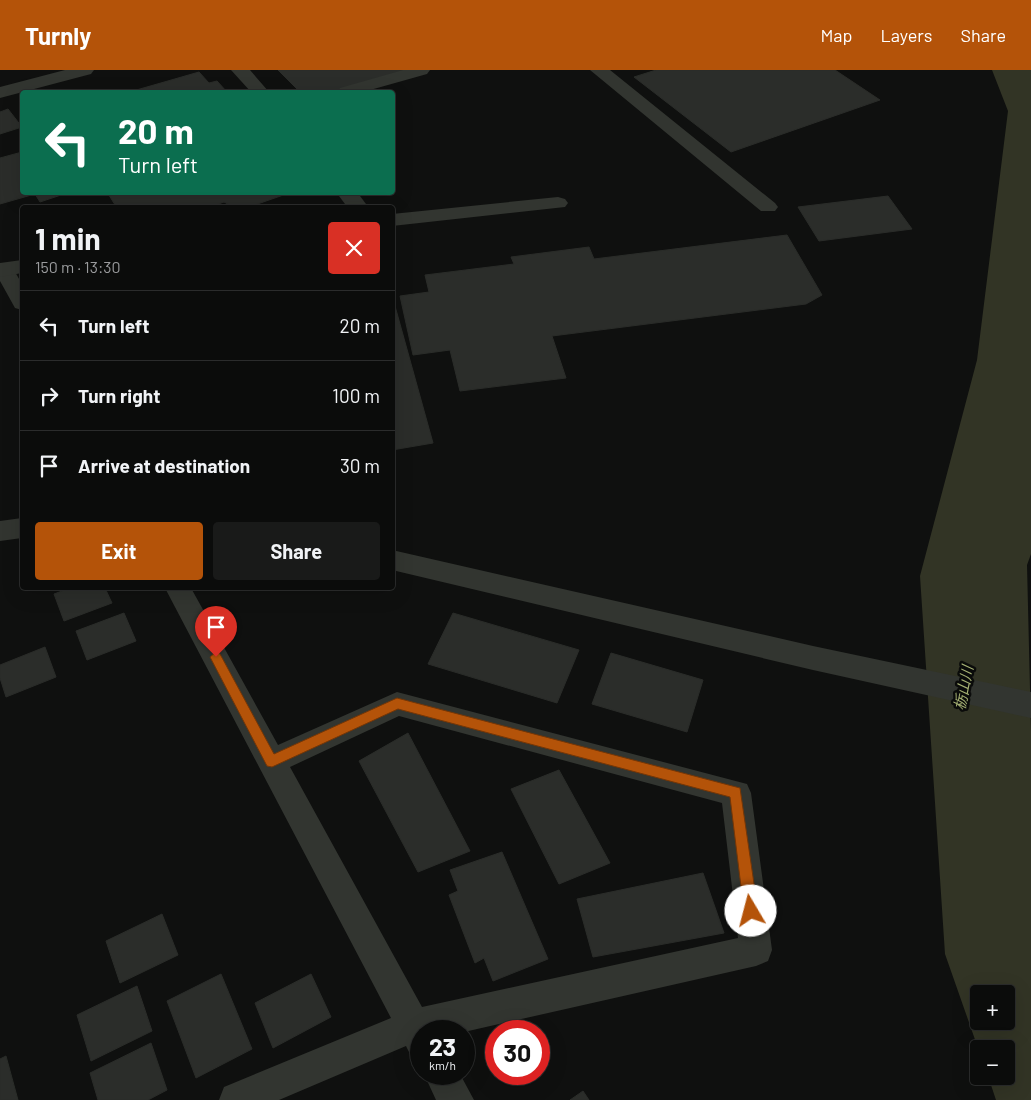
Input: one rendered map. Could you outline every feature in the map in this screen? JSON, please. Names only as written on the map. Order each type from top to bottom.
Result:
[{"type":"street","points":[[0,93],[85,70]]},
{"type":"street","points":[[240,70],[258,90]]},
{"type":"street","points":[[353,90],[421,70]]},
{"type":"street","points":[[600,70],[768,207]]},
{"type":"street","points":[[348,195],[357,205]]},
{"type":"street","points":[[395,220],[558,204]]},
{"type":"street","points":[[7,267],[20,298]]},
{"type":"street","points":[[0,531],[20,528]]},
{"type":"street","points":[[395,561],[813,658],[1031,705]]},
{"type":"street","points":[[179,590],[410,1020]]},
{"type":"street","points":[[272,762],[397,704],[736,792],[756,950],[470,1020]]},
{"type":"street","points":[[238,1100],[410,1036]]},
{"type":"street","points":[[447,1085],[456,1100]]},
{"type":"water","name":"栃山川","points":[[992,70],[1031,70],[1031,554],[1027,565],[1031,731],[1031,1100],[996,1100],[991,1085],[1015,1085],[1015,1040],[975,1040],[972,1030],[1015,1030],[1015,985],[970,985],[970,1025],[945,954],[920,576],[977,360],[1008,111]]},
{"type":"building","points":[[278,70],[405,70],[338,90],[298,90]]},
{"type":"building","points":[[656,70],[835,70],[880,100],[731,152],[634,77]]},
{"type":"building","points":[[199,72],[209,83],[217,81],[225,90],[136,90]]},
{"type":"building","points":[[8,109],[20,124],[20,128],[0,134],[0,112]]},
{"type":"building","points":[[20,153],[20,195],[32,195],[0,204],[0,158]]},
{"type":"building","points":[[36,195],[61,195],[40,202]]},
{"type":"building","points":[[109,195],[283,195],[255,205],[230,205],[224,202],[216,205],[115,205]]},
{"type":"building","points":[[888,196],[912,229],[819,241],[798,207]]},
{"type":"building","points":[[787,235],[822,295],[806,304],[552,336],[566,378],[460,391],[450,350],[413,355],[400,296],[429,292],[425,275],[514,264],[511,257],[589,247],[594,259]]},
{"type":"building","points":[[395,306],[433,443],[395,449]]},
{"type":"building","points":[[65,590],[106,590],[112,603],[64,621],[54,594]]},
{"type":"building","points":[[124,613],[136,641],[87,660],[76,631]]},
{"type":"building","points":[[453,613],[579,650],[557,703],[428,664]]},
{"type":"building","points":[[45,647],[56,677],[6,697],[0,678],[0,665]]},
{"type":"building","points":[[611,653],[703,680],[687,732],[592,704]]},
{"type":"building","points":[[408,733],[470,851],[418,872],[359,761]]},
{"type":"building","points":[[559,770],[610,863],[559,884],[511,789]]},
{"type":"building","points":[[502,852],[548,959],[493,981],[484,958],[475,963],[449,895],[458,891],[450,870]]},
{"type":"building","points":[[703,873],[724,933],[593,957],[577,899]]},
{"type":"building","points":[[162,914],[178,955],[120,983],[106,941]]},
{"type":"building","points":[[221,974],[252,1049],[196,1078],[167,1001]]},
{"type":"building","points":[[311,974],[331,1017],[273,1048],[255,1003]]},
{"type":"building","points":[[137,986],[152,1031],[91,1061],[77,1015]]},
{"type":"building","points":[[151,1043],[167,1090],[148,1100],[98,1100],[90,1073]]},
{"type":"building","points":[[6,1056],[18,1100],[0,1100],[0,1059]]},
{"type":"building","points":[[583,1091],[589,1100],[570,1100]]},
{"type":"route","points":[[216,657],[272,762],[397,704],[736,792],[751,911]]}]
